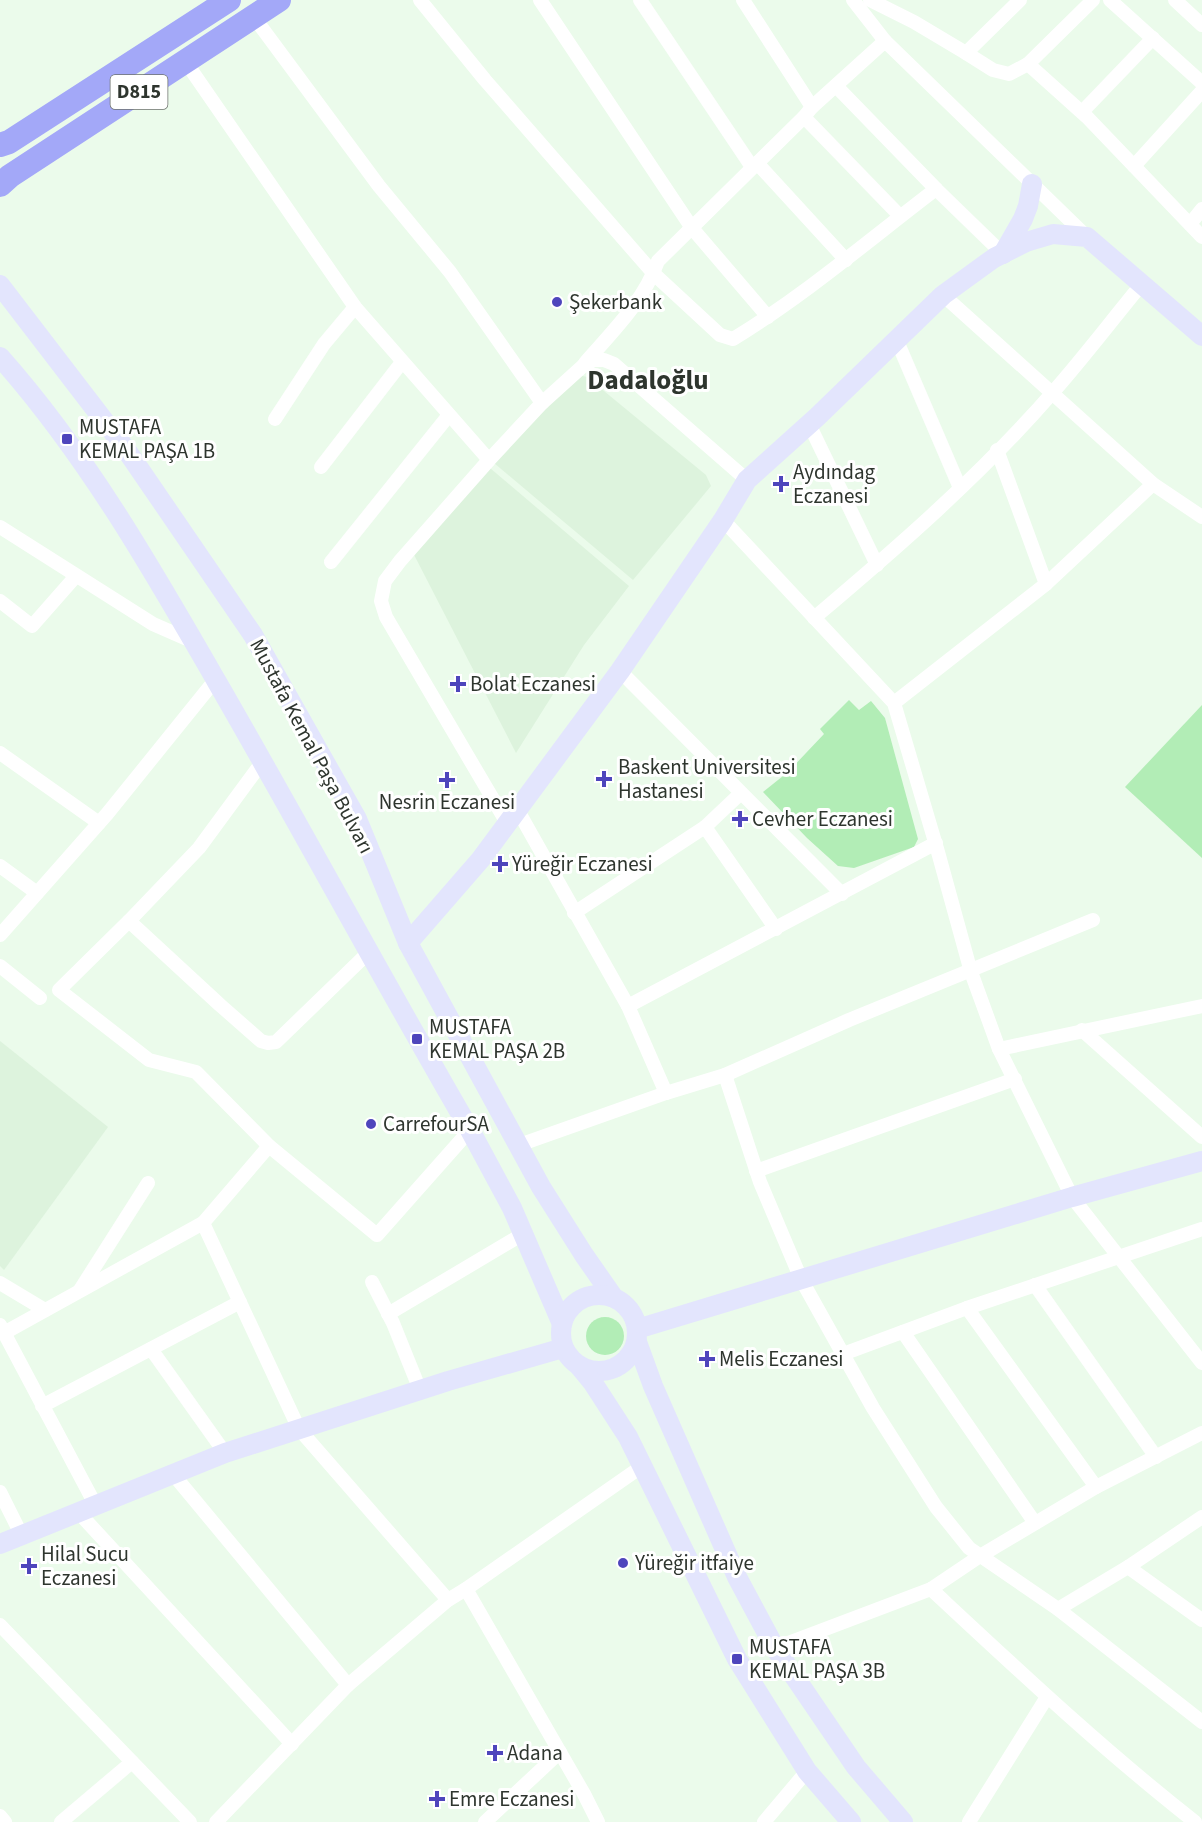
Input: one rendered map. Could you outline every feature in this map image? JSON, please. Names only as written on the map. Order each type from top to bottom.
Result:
[{"type":"highway","name":"D815","points":[[0,145],[9,142],[229,0]]},
{"type":"highway","name":"D815","points":[[0,185],[10,176],[279,0]]},
{"type":"main road","points":[[1003,254],[1023,219],[1032,184]]},
{"type":"main road","points":[[408,943],[481,859],[620,671],[723,520],[747,480],[943,296],[994,258],[1026,242],[1053,234],[1087,237],[1202,336]]},
{"type":"main road","name":"Mustafa Kemal Paşa Bulvarı","points":[[0,285],[124,448],[253,635],[357,819],[408,943],[541,1187],[584,1256],[615,1298]]},
{"type":"main road","points":[[0,357],[32,393],[67,439],[196,643],[470,1130],[523,1234],[562,1324]]},
{"type":"main road","points":[[579,1366],[596,1371],[614,1369],[628,1358],[637,1335],[801,1279],[1072,1197],[1202,1161]]},
{"type":"main road","points":[[851,1822],[807,1771],[736,1659],[628,1437],[593,1383],[570,1358],[564,1347],[561,1336],[562,1324],[567,1312],[577,1302],[588,1296],[602,1295],[615,1298],[630,1311],[653,1386],[738,1577],[775,1648],[856,1767],[903,1822]]},
{"type":"main road","points":[[0,1544],[225,1453],[420,1390],[564,1347]]},
{"type":"street","points":[[420,0],[484,80],[654,274],[720,335],[733,339],[768,317],[846,260],[936,189]]},
{"type":"street","points":[[540,0],[692,228],[768,317]]},
{"type":"street","points":[[640,0],[754,165],[846,260]]},
{"type":"street","points":[[743,0],[808,112],[900,216]]},
{"type":"street","points":[[853,0],[885,41],[1087,237]]},
{"type":"street","points":[[870,0],[914,22],[993,70],[1009,74],[1028,64],[1093,0]]},
{"type":"street","points":[[966,53],[1020,0]]},
{"type":"street","points":[[1110,0],[1202,83]]},
{"type":"street","points":[[1176,0],[1202,25]]},
{"type":"street","points":[[254,16],[379,186],[450,272],[543,403]]},
{"type":"street","points":[[1082,112],[1153,38]]},
{"type":"street","points":[[666,1093],[628,1006],[574,913],[386,617],[381,601],[385,581],[489,460],[543,403],[584,365],[626,316],[654,274],[658,261],[808,112],[885,41]]},
{"type":"street","points":[[185,61],[355,307],[489,460]]},
{"type":"street","points":[[1028,64],[1082,112],[1202,237]]},
{"type":"street","points":[[836,86],[1003,254]]},
{"type":"street","points":[[1134,166],[1202,91]]},
{"type":"street","points":[[1190,224],[1202,209]]},
{"type":"street","points":[[814,618],[877,565],[960,488],[1053,392],[1141,285]]},
{"type":"street","points":[[943,296],[1053,392],[1153,484],[1202,517]]},
{"type":"street","points":[[275,419],[324,344],[355,307]]},
{"type":"street","points":[[897,341],[960,488]]},
{"type":"street","points":[[584,365],[594,360],[604,360],[614,364],[747,480]]},
{"type":"street","points":[[321,467],[402,362]]},
{"type":"street","points":[[331,562],[449,415]]},
{"type":"street","points":[[809,424],[877,565]]},
{"type":"street","points":[[997,450],[1046,584]]},
{"type":"street","points":[[894,703],[1046,584],[1153,484]]},
{"type":"street","points":[[723,520],[894,703],[936,843],[971,972],[999,1049],[1072,1197],[1202,1363]]},
{"type":"street","points":[[0,527],[153,624],[196,643]]},
{"type":"street","points":[[0,601],[32,626],[76,576]]},
{"type":"street","points":[[620,671],[842,894]]},
{"type":"street","points":[[2,929],[99,823],[216,679]]},
{"type":"street","points":[[0,753],[99,823]]},
{"type":"street","points":[[263,761],[199,848],[59,990],[149,1060],[196,1072],[269,1146],[377,1235],[470,1130]]},
{"type":"street","points":[[574,913],[705,827],[741,793]]},
{"type":"street","points":[[705,827],[776,929]]},
{"type":"street","points":[[628,1006],[936,843]]},
{"type":"street","points":[[0,866],[37,893]]},
{"type":"street","points":[[519,1145],[666,1093],[725,1075],[849,1020],[971,972],[1093,920]]},
{"type":"street","points":[[129,921],[261,1041],[268,1043],[276,1042],[369,952]]},
{"type":"street","points":[[0,966],[40,999]]},
{"type":"street","points":[[999,1049],[1202,1006]]},
{"type":"street","points":[[1082,1030],[1202,1137]]},
{"type":"street","points":[[725,1075],[756,1171],[801,1279],[873,1408],[936,1507],[969,1548],[1058,1609],[1202,1722]]},
{"type":"street","points":[[756,1171],[1015,1079]]},
{"type":"street","points":[[269,1146],[203,1223],[45,1310],[2,1329],[42,1406],[88,1509],[292,1744]]},
{"type":"street","points":[[79,1292],[148,1183]]},
{"type":"street","points":[[203,1223],[299,1429],[448,1600]]},
{"type":"street","points":[[388,1314],[523,1234]]},
{"type":"street","points":[[843,1354],[967,1308],[1119,1256],[1199,1234]]},
{"type":"street","points":[[372,1282],[420,1390]]},
{"type":"street","points":[[0,1283],[45,1310]]},
{"type":"street","points":[[1035,1285],[1156,1457]]},
{"type":"street","points":[[42,1406],[240,1302]]},
{"type":"street","points":[[967,1308],[1096,1487]]},
{"type":"street","points":[[903,1332],[1035,1523]]},
{"type":"street","points":[[150,1349],[225,1453]]},
{"type":"street","points":[[775,1648],[931,1589],[980,1556],[1096,1487],[1202,1433]]},
{"type":"street","points":[[216,1822],[348,1685],[448,1600],[641,1467]]},
{"type":"street","points":[[173,1474],[348,1685]]},
{"type":"street","points":[[0,1492],[22,1536]]},
{"type":"street","points":[[1058,1609],[1128,1567],[1202,1517]]},
{"type":"street","points":[[1128,1567],[1202,1620]]},
{"type":"street","points":[[466,1589],[598,1822]]},
{"type":"street","points":[[931,1589],[1047,1697],[1134,1774],[1194,1822]]},
{"type":"street","points":[[0,1625],[190,1822]]},
{"type":"street","points":[[969,1822],[1047,1697]]},
{"type":"street","points":[[485,1822],[560,1752]]},
{"type":"street","points":[[61,1822],[132,1762]]},
{"type":"street","points":[[764,1822],[807,1771]]},
{"type":"street","points":[[0,1816],[5,1822]]},
{"type":"shaded area","points":[[575,374],[587,377],[706,475],[711,486],[633,580],[494,463]]},
{"type":"shaded area","points":[[490,468],[629,586],[584,645],[516,753],[410,547]]},
{"type":"shaded area","points":[[0,1041],[108,1127],[4,1270],[0,1266]]},
{"type":"green space","points":[[849,700],[859,710],[871,701],[885,718],[918,839],[914,847],[854,868],[838,866],[807,838],[763,792],[788,772],[824,734],[820,729]]},
{"type":"green space","points":[[1202,705],[1202,858],[1125,787]]},
{"type":"green space","points":[[605,1317],[619,1322],[624,1336],[619,1350],[605,1355],[591,1350],[586,1336],[591,1322]]},
{"type":"place","name":"Şekerbank","points":[[557,302]]},
{"type":"place","name":"MUSTAFA KEMAL PAŞA 1B","points":[[67,439]]},
{"type":"place","name":"Aydındag Eczanesi","points":[[781,484]]},
{"type":"place","name":"Bolat Eczanesi","points":[[458,684]]},
{"type":"place","name":"Baskent Universitesi Hastanesi","points":[[604,779]]},
{"type":"place","name":"Nesrin Eczanesi","points":[[447,780]]},
{"type":"place","name":"Cevher Eczanesi","points":[[740,819]]},
{"type":"place","name":"Yüreğir Eczanesi","points":[[500,864]]},
{"type":"place","name":"MUSTAFA KEMAL PAŞA 2B","points":[[417,1039]]},
{"type":"place","name":"CarrefourSA","points":[[371,1124]]},
{"type":"place","name":"Melis Eczanesi","points":[[707,1359]]},
{"type":"place","name":"Yüreğir itfaiye","points":[[623,1563]]},
{"type":"place","name":"Hilal Sucu Eczanesi","points":[[29,1566]]},
{"type":"place","name":"MUSTAFA KEMAL PAŞA 3B","points":[[737,1659]]},
{"type":"place","name":"Adana","points":[[495,1753]]},
{"type":"place","name":"Emre Eczanesi","points":[[437,1799]]},
{"type":"district","name":"Dadaloğlu","points":[[648,380]]}]
